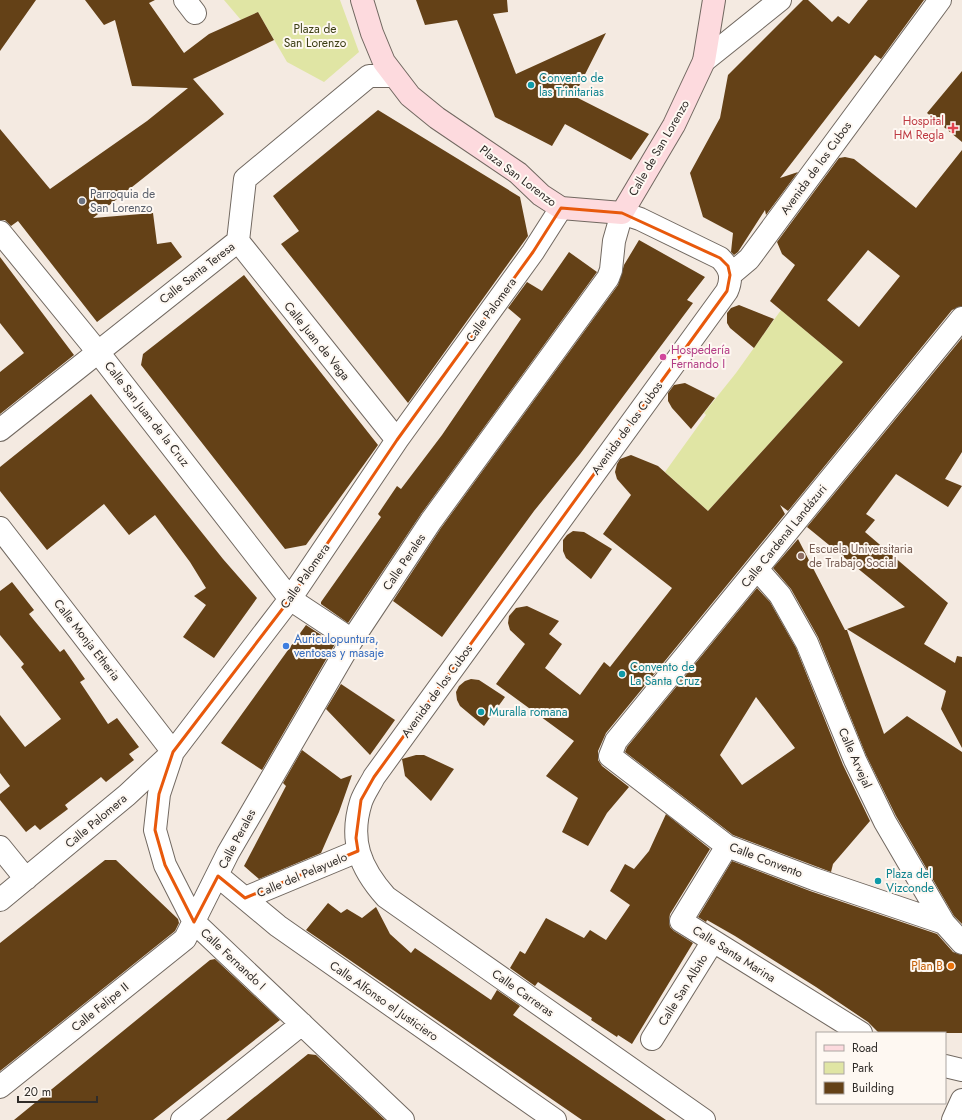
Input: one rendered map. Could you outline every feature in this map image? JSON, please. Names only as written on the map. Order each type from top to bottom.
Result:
[{"type":"street","name":"Plaza San Lorenzo","points":[[362,0],[372,33],[384,62],[393,76],[410,96],[437,118],[518,173],[541,195],[561,208],[622,213],[640,219],[720,258],[728,266],[730,275]]},
{"type":"street","points":[[704,61],[714,0]]},
{"type":"street","name":"Calle de San Lorenzo","points":[[622,213],[674,125],[704,61],[780,0]]},
{"type":"street","name":"Avenida de los Cubos","points":[[358,851],[356,824],[362,800],[374,777],[727,291],[730,283],[730,275],[749,259],[940,0]]},
{"type":"street","name":"Calle Santa Teresa","points":[[0,430],[238,241],[245,179],[369,76],[393,76]]},
{"type":"street","name":"Calle Palomera","points":[[0,900],[127,795],[173,752],[290,599],[397,440],[533,252],[561,208]]},
{"type":"street","name":"Calle Perales","points":[[194,922],[228,853],[352,640],[431,521],[608,278],[611,270],[614,241],[622,213]]},
{"type":"street","name":"Calle San Juan de la Cruz","points":[[0,232],[98,352],[290,599],[352,640]]},
{"type":"street","name":"Calle Juan de Vega","points":[[238,241],[397,440]]},
{"type":"street","name":"Calle Cardenal Landázuri","points":[[610,756],[616,740],[962,318]]},
{"type":"street","name":"Calle Monja Etheria","points":[[0,528],[173,752]]},
{"type":"street","name":"Calle Arvejal","points":[[756,569],[780,595],[807,643],[855,760],[882,815],[944,923],[962,943]]},
{"type":"street","name":"Calle Fernando I","points":[[173,752],[159,794],[155,830],[165,865],[194,922],[403,1120]]},
{"type":"street","name":"Calle Convento","points":[[610,756],[727,846],[814,879],[944,923]]},
{"type":"street","points":[[127,795],[145,792],[159,794]]},
{"type":"street","name":"Calle Santa Marina","points":[[727,846],[681,921],[859,1032]]},
{"type":"street","points":[[0,847],[26,879]]},
{"type":"street","name":"Calle del Pelayuelo","points":[[245,898],[358,851]]},
{"type":"street","name":"Calle Carreras","points":[[358,851],[364,867],[372,881],[386,897],[704,1120]]},
{"type":"street","name":"Calle Alfonso el Justiciero","points":[[218,876],[278,926],[555,1120]]},
{"type":"street","name":"Calle Felipe II","points":[[0,1087],[185,939],[194,922]]},
{"type":"street","name":"Calle San Albito","points":[[652,1039],[713,941]]},
{"type":"street","points":[[182,1120],[302,1024]]},
{"type":"street","points":[[946,1066],[962,1070]]},
{"type":"street","points":[[954,1120],[962,1100]]},
{"type":"highlighted area","points":[[561,208],[622,213],[720,258],[728,266],[730,275],[727,291],[374,777],[361,800],[356,838],[358,851],[245,898],[218,876],[194,922],[165,865],[155,830],[159,794],[173,752],[290,599],[397,440],[533,252]]},
{"type":"green space","name":"Plaza de San Lorenzo","points":[[224,0],[340,0],[359,52],[324,82],[287,62],[258,12],[241,20]]},
{"type":"green space","points":[[781,310],[843,362],[708,511],[665,472],[706,415],[704,413],[736,373]]},
{"type":"building","points":[[0,0],[36,0],[0,51]]},
{"type":"building","name":"Parroquia de San Lorenzo","points":[[85,0],[155,0],[149,3],[184,53],[209,34],[258,12],[274,40],[193,79],[224,114],[93,218],[153,213],[157,244],[171,242],[182,257],[97,322],[18,221],[11,226],[5,220],[0,220],[0,129],[50,189],[147,121],[188,88],[132,86],[115,20],[104,25]]},
{"type":"building","name":"Convento de las Trinitarias","points":[[416,0],[507,0],[508,12],[493,14],[516,74],[606,33],[574,96],[649,134],[631,160],[565,124],[552,146],[495,117],[457,20],[425,25]]},
{"type":"building","points":[[803,0],[808,0],[832,22],[838,16],[849,24],[868,0],[924,0],[881,59],[875,55],[780,178],[798,172],[766,215],[765,210],[738,252],[734,255],[731,252],[733,233],[703,217],[690,173],[720,118],[728,75]]},
{"type":"building","name":"Hospital HM Regla","points":[[962,71],[962,142],[927,113]]},
{"type":"building","points":[[378,110],[520,197],[528,236],[408,403],[281,244],[299,231],[273,196]]},
{"type":"building","points":[[962,150],[962,306],[952,310],[788,511],[780,505],[785,514],[606,733],[598,751],[598,760],[602,766],[629,787],[607,813],[588,846],[562,832],[578,798],[546,776],[574,741],[496,684],[525,644],[510,630],[508,623],[509,616],[516,608],[527,606],[559,621],[549,634],[562,644],[545,668],[580,695],[604,662],[610,667],[672,588],[603,534],[631,495],[617,479],[615,472],[620,459],[631,455],[658,466],[708,511],[843,362],[770,301],[795,265],[782,254],[777,242],[839,158],[845,157],[854,159],[916,208]],"holes":[[[868,250],[900,276],[859,327],[827,300]]]},
{"type":"building","points":[[639,240],[705,277],[687,300],[693,303],[580,454],[534,511],[442,637],[393,601],[441,528],[618,285],[624,265]]},
{"type":"building","points":[[569,252],[597,272],[421,514],[348,623],[321,604],[321,602],[381,517],[378,514],[397,486],[401,489],[442,435],[521,319],[508,308],[527,282],[542,291]]},
{"type":"building","points":[[0,257],[74,355],[0,414],[0,372],[24,353],[0,323]]},
{"type":"building","points":[[244,275],[378,445],[306,545],[285,549],[141,365],[143,354]]},
{"type":"building","points":[[739,305],[774,319],[754,348],[730,328],[727,323],[727,313],[731,308]]},
{"type":"building","points":[[962,338],[962,452],[945,479],[962,486],[948,507],[896,474],[866,514],[875,520],[865,532],[948,603],[924,644],[955,663],[957,656],[962,657],[962,748],[941,709],[946,691],[847,629],[905,607],[807,527]]},
{"type":"building","points":[[685,383],[715,398],[691,429],[672,408],[668,401],[668,393],[674,385]]},
{"type":"building","points":[[91,394],[223,559],[257,598],[214,658],[183,637],[206,605],[194,596],[206,588],[190,562],[155,515],[129,535],[104,504],[47,550],[0,491],[0,467]]},
{"type":"building","points":[[573,531],[584,532],[612,549],[591,579],[566,558],[563,551],[563,540]]},
{"type":"building","points":[[798,539],[845,630],[847,630],[884,734],[907,716],[962,752],[962,924],[954,916],[896,816],[866,755],[818,637],[791,589],[773,568]]},
{"type":"building","points":[[12,582],[34,610],[29,614],[60,652],[64,649],[85,679],[80,682],[108,724],[117,718],[139,747],[129,754],[134,760],[106,782],[101,777],[65,805],[68,809],[40,830],[35,825],[26,832],[0,800],[0,794],[10,786],[0,773],[0,715],[25,747],[61,719],[21,667],[24,664],[0,635],[0,591]]},
{"type":"building","points":[[757,588],[770,602],[796,648],[843,765],[870,821],[833,864],[831,872],[733,835],[625,752],[627,747]],"holes":[[[756,697],[795,748],[742,785],[720,755]]]},
{"type":"building","points":[[306,625],[335,644],[262,770],[221,743]]},
{"type":"building","points":[[471,679],[479,680],[505,697],[484,726],[460,706],[457,700],[456,692],[459,686],[465,681]]},
{"type":"building","points":[[341,684],[395,720],[370,755],[326,709]]},
{"type":"building","points":[[302,750],[341,779],[352,775],[339,812],[321,853],[259,879],[244,866],[286,786],[283,783]]},
{"type":"building","points":[[416,755],[424,755],[454,769],[431,801],[405,776],[402,759]]},
{"type":"building","points":[[666,814],[710,849],[670,914],[670,927],[693,943],[632,1044],[618,1035],[617,1037],[591,1020],[592,1018],[538,982],[535,986],[510,968],[520,951],[525,954],[546,918],[584,938],[590,930],[606,940],[630,905],[610,891],[625,864],[634,869],[649,851]]},
{"type":"building","points":[[105,860],[116,860],[178,919],[179,923],[175,931],[0,1071],[0,943]]},
{"type":"building","points":[[732,861],[810,891],[937,934],[953,952],[962,955],[962,1033],[878,1032],[868,1022],[816,987],[735,936],[707,920],[706,922],[698,917]]},
{"type":"building","points":[[328,903],[341,913],[347,909],[362,918],[376,907],[390,934],[411,953],[415,948],[491,1000],[497,990],[520,1006],[513,1015],[666,1120],[582,1120],[306,930]]},
{"type":"building","points":[[215,959],[280,1020],[153,1120],[14,1120],[210,960]]},
{"type":"building","points":[[308,1054],[316,1055],[385,1120],[226,1120]]},
{"type":"place","name":"Convento de las Trinitarias","points":[[531,85]]},
{"type":"place","name":"Hospital HM Regla","points":[[953,128]]},
{"type":"place","name":"Parroquia de San Lorenzo","points":[[82,201]]},
{"type":"place","name":"Hospedería Fernando I","points":[[663,357]]},
{"type":"place","name":"Escuela Universitaria de Trabajo Social","points":[[801,556]]},
{"type":"place","name":"Auriculopuntura, ventosas y masaje","points":[[286,646]]},
{"type":"place","name":"Convento de La Santa Cruz","points":[[622,674]]},
{"type":"place","name":"Muralla romana","points":[[481,712]]},
{"type":"place","name":"Plaza del Vizconde","points":[[878,881]]},
{"type":"place","name":"Plan B","points":[[951,966]]}]
